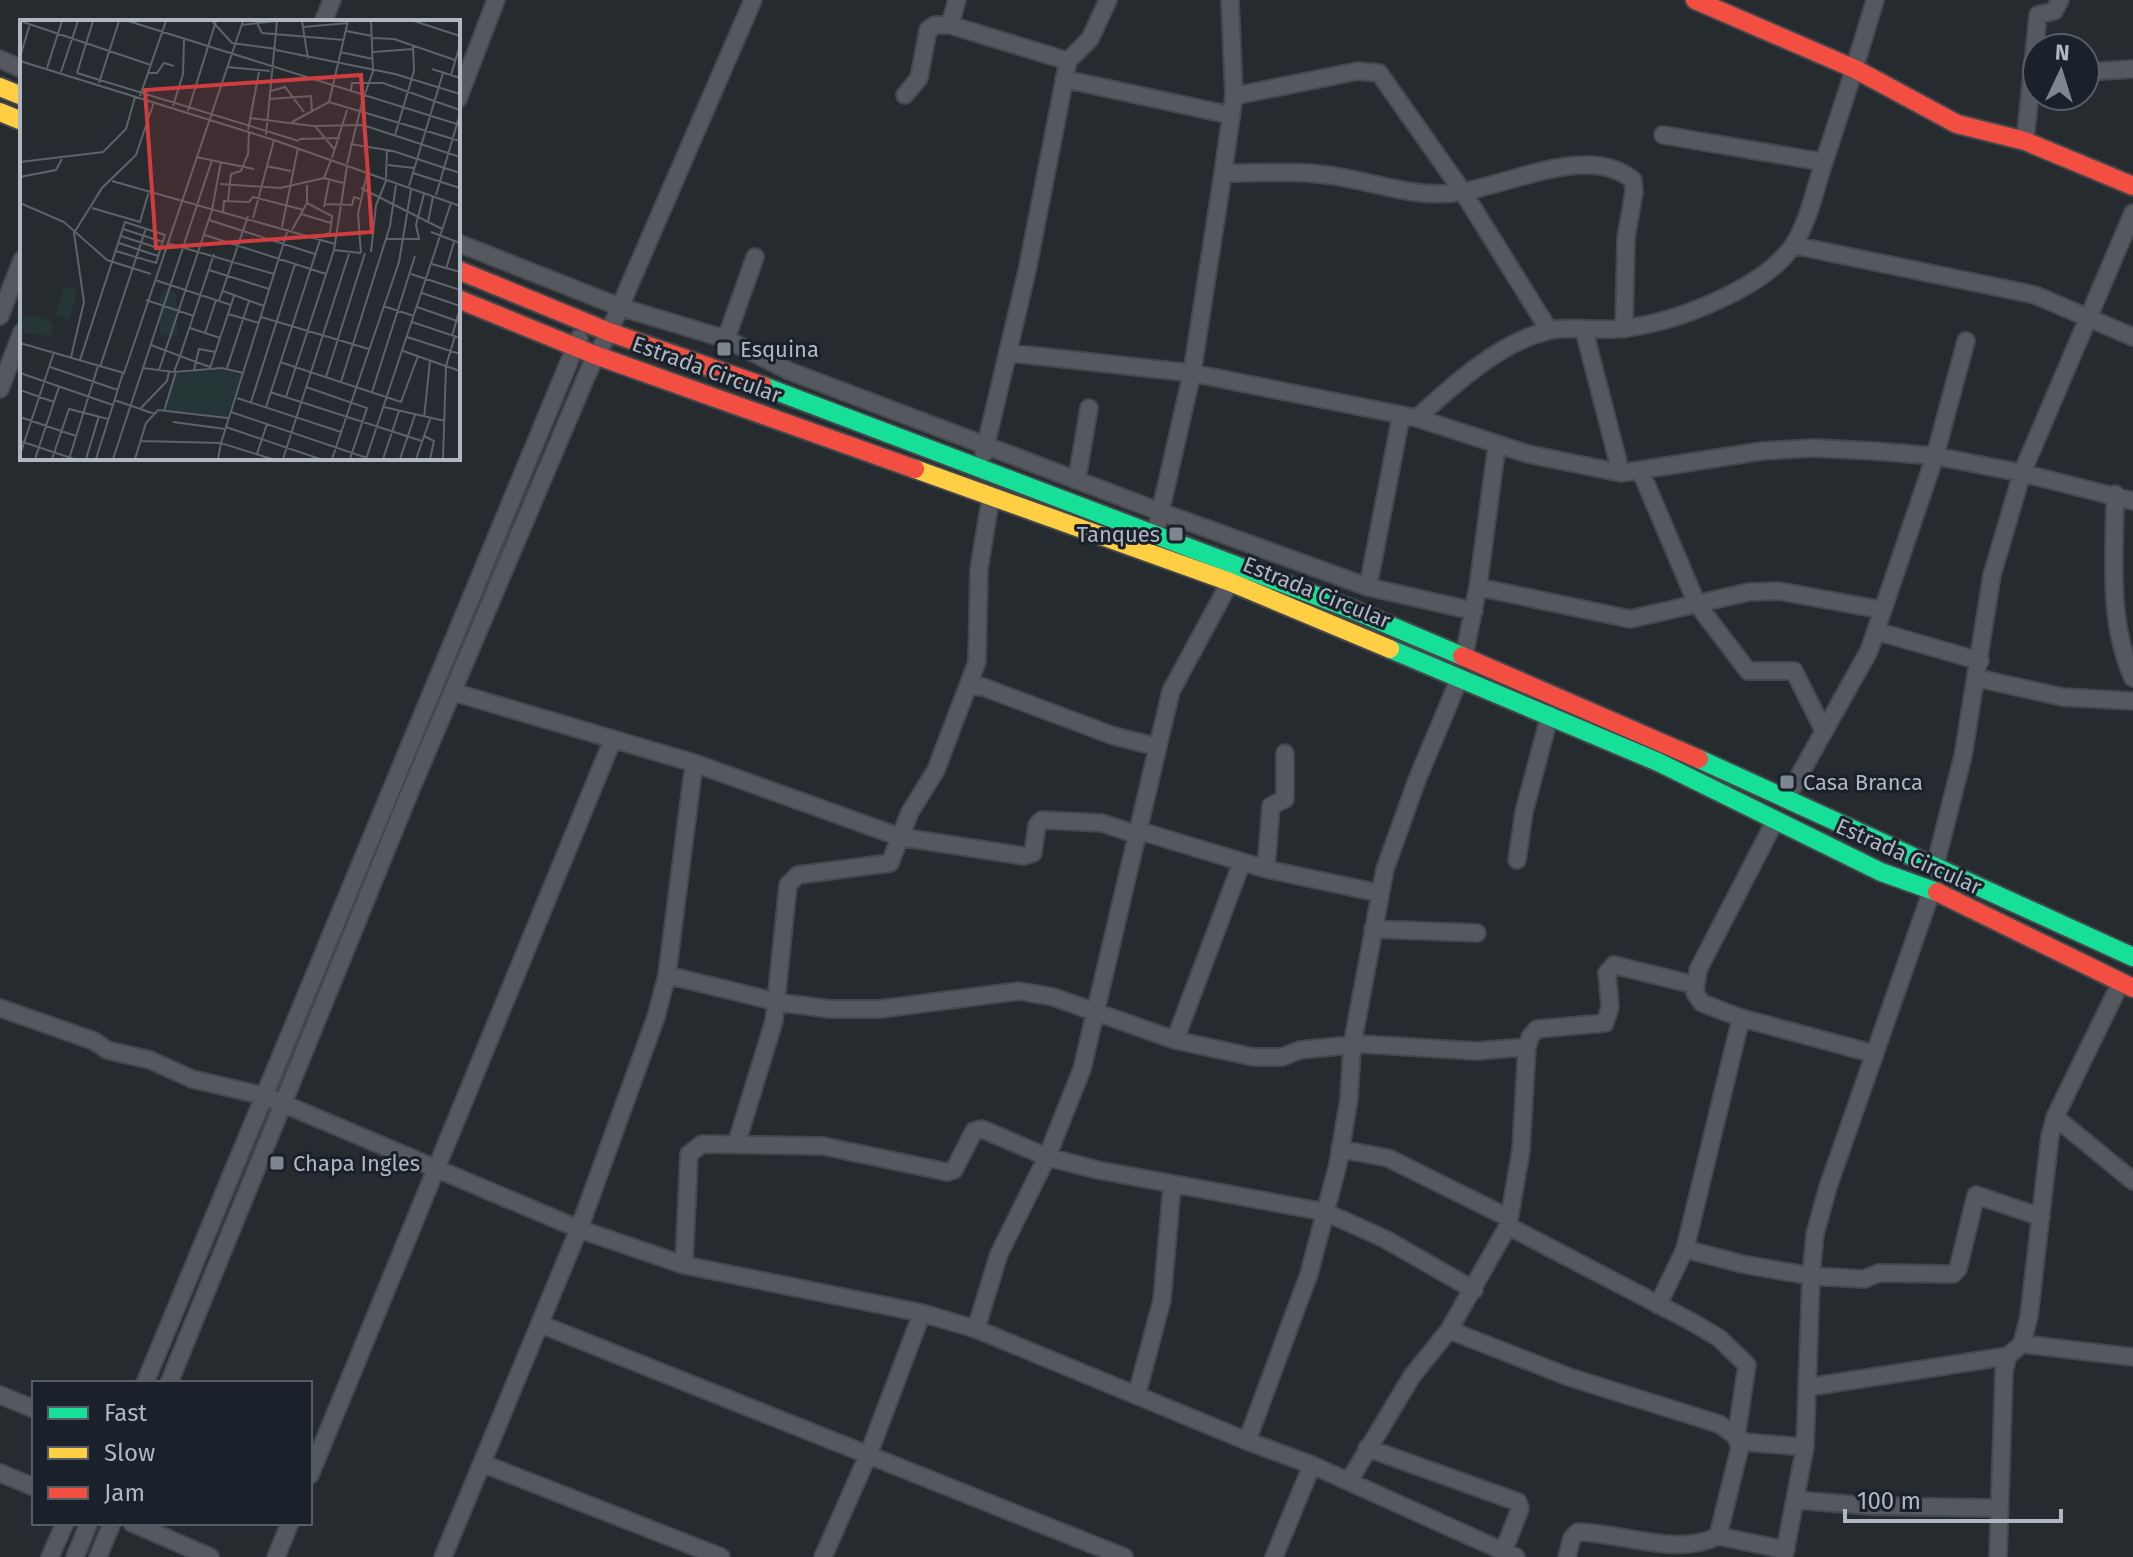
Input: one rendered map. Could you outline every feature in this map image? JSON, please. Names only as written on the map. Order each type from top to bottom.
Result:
[{"type":"main road","points":[[1695,0],[1855,69],[1957,124],[2025,141],[2133,186]]},
{"type":"main road","points":[[0,87],[20,95]]},
{"type":"main road","points":[[0,112],[20,120]]},
{"type":"main road","points":[[460,271],[609,332],[718,369],[1464,656],[2133,957]]},
{"type":"main road","name":"Estrada Circular","points":[[460,300],[595,355],[1230,582],[1658,762],[1881,872],[1932,890],[2127,985]]},
{"type":"street","points":[[324,20],[332,0]]},
{"type":"street","points":[[460,94],[496,0]]},
{"type":"street","points":[[170,1381],[595,355],[609,332],[753,0]]},
{"type":"street","points":[[950,25],[957,0]]},
{"type":"street","points":[[980,470],[1009,353],[1068,61],[1090,39],[1108,0]]},
{"type":"street","points":[[1154,535],[1192,373],[1234,96],[1230,0]]},
{"type":"street","points":[[1368,587],[1409,417],[1504,351],[1549,330],[1624,329],[1690,312],[1738,289],[1778,263],[1793,245],[1855,69],[1875,0]]},
{"type":"street","points":[[2037,32],[2038,15],[2054,11],[2060,0]]},
{"type":"street","points":[[905,95],[919,78],[928,30],[935,25],[950,25],[1068,61]]},
{"type":"street","points":[[0,59],[20,68]]},
{"type":"street","points":[[2101,71],[2133,69]]},
{"type":"street","points":[[1234,96],[1358,71],[1379,73],[1463,192],[1549,330]]},
{"type":"street","points":[[1064,79],[1230,115]]},
{"type":"street","points":[[2025,141],[2029,112]]},
{"type":"street","points":[[1663,135],[1823,162]]},
{"type":"street","points":[[1223,173],[1338,176],[1412,193],[1463,192],[1512,176],[1555,168],[1613,170],[1633,180],[1634,192],[1626,238],[1624,329]]},
{"type":"street","points":[[1935,866],[1949,816],[1979,669],[1992,575],[2022,473],[2133,213]]},
{"type":"street","points":[[460,244],[620,307],[726,339],[789,371],[1368,587],[1474,611]]},
{"type":"street","points":[[1793,245],[1994,285],[2058,303],[2133,337]]},
{"type":"street","points":[[726,339],[755,257]]},
{"type":"street","points":[[0,316],[20,265]]},
{"type":"street","points":[[146,1381],[587,323]]},
{"type":"street","points":[[1584,330],[1621,473]]},
{"type":"street","points":[[0,389],[20,337]]},
{"type":"street","points":[[1786,799],[1851,688],[1876,631],[1935,456],[1966,341]]},
{"type":"street","points":[[1009,353],[1192,373],[1409,417],[1528,454],[1621,473],[1762,451],[1813,448],[1935,456],[2115,494],[2133,501]]},
{"type":"street","points":[[1077,479],[1089,408]]},
{"type":"street","points":[[1464,656],[1478,587],[1497,444]]},
{"type":"street","points":[[1641,472],[1697,604],[1748,671],[1791,670],[1796,673],[1824,731]]},
{"type":"street","points":[[2115,494],[2115,619],[2121,651],[2133,678]]},
{"type":"street","points":[[737,1142],[777,1002],[788,885],[792,879],[886,866],[910,812],[936,770],[970,686],[977,662],[979,569],[991,496]]},
{"type":"street","points":[[976,1329],[999,1254],[1047,1157],[1082,1069],[1171,691],[1230,582]]},
{"type":"street","points":[[1478,587],[1630,619],[1749,592],[1779,591],[1883,610]]},
{"type":"street","points":[[1876,631],[2062,697],[2133,701]]},
{"type":"street","points":[[1247,1441],[1309,1274],[1325,1212],[1349,1099],[1352,1046],[1379,893],[1417,780],[1460,677]]},
{"type":"street","points":[[970,686],[991,690],[1114,736],[1158,747]]},
{"type":"street","points":[[453,692],[694,763],[900,837],[1018,855],[1033,853],[1037,825],[1042,820],[1102,823],[1266,869],[1379,893]]},
{"type":"street","points":[[1517,860],[1524,812],[1550,714]]},
{"type":"street","points":[[312,1470],[613,739]]},
{"type":"street","points":[[1266,869],[1271,806],[1285,796],[1285,753]]},
{"type":"street","points":[[443,1557],[579,1229],[638,1068],[667,975],[694,763]]},
{"type":"street","points":[[1775,821],[1698,970],[1695,993],[1702,1003],[1741,1018],[1875,1054]]},
{"type":"street","points":[[1175,1040],[1242,862]]},
{"type":"street","points":[[1718,1536],[1785,1553],[1805,1447],[1815,1234],[1828,1187],[1932,890]]},
{"type":"street","points":[[1373,929],[1477,933]]},
{"type":"street","points":[[1349,1481],[1412,1376],[1449,1330],[1474,1290],[1508,1222],[1521,1150],[1530,1037],[1537,1029],[1605,1023],[1610,1007],[1607,973],[1614,965],[1695,985]]},
{"type":"street","points":[[667,975],[777,1002],[829,1009],[880,1009],[1019,991],[1096,1011],[1175,1040],[1253,1057],[1352,1046],[1476,1051],[1527,1047]]},
{"type":"street","points":[[1809,1387],[2008,1356],[2022,1344],[2055,1117],[2127,985]]},
{"type":"street","points":[[0,1008],[94,1041],[107,1050],[150,1060],[192,1079],[265,1096],[579,1229],[684,1265],[922,1313],[976,1329],[1312,1465],[1510,1554],[1520,1509],[1518,1502],[1367,1448]]},
{"type":"street","points":[[1658,1305],[1685,1249],[1741,1018]]},
{"type":"street","points":[[2055,1117],[2132,1178]]},
{"type":"street","points":[[684,1265],[689,1154],[702,1144],[737,1142],[823,1146],[947,1172],[954,1170],[974,1131],[982,1129],[1047,1157],[1172,1186],[1325,1212],[1362,1227],[1474,1290]]},
{"type":"street","points":[[1340,1149],[1397,1162],[1719,1338],[1747,1365],[1736,1438]]},
{"type":"street","points":[[1137,1394],[1162,1300],[1172,1186]]},
{"type":"street","points":[[1685,1249],[1742,1264],[1811,1276],[1864,1279],[1879,1273],[1953,1274],[1958,1269],[1976,1195],[2041,1217]]},
{"type":"street","points":[[823,1557],[869,1453],[922,1313]]},
{"type":"street","points":[[540,1324],[1124,1557]]},
{"type":"street","points":[[1449,1330],[1569,1377],[1719,1424],[1736,1438],[1740,1447],[1718,1536],[1695,1551],[1661,1549],[1578,1532],[1567,1557]]},
{"type":"street","points":[[2022,1344],[2133,1357]]},
{"type":"street","points":[[1998,1557],[1997,1508],[2004,1371],[2008,1356]]},
{"type":"street","points":[[0,1395],[32,1408]]},
{"type":"street","points":[[1736,1438],[1805,1447]]},
{"type":"street","points":[[484,1464],[721,1557]]},
{"type":"street","points":[[1274,1557],[1312,1465]]},
{"type":"street","points":[[0,1473],[32,1486]]},
{"type":"street","points":[[1796,1500],[1871,1506],[1997,1508]]},
{"type":"street","points":[[50,1557],[64,1525]]},
{"type":"street","points":[[75,1557],[88,1525]]},
{"type":"street","points":[[98,1557],[111,1525]]},
{"type":"street","points":[[137,1525],[210,1557]]},
{"type":"street","points":[[276,1557],[289,1525]]},
{"type":"traffic: fast","points":[[763,386],[1351,609],[1462,656]]},
{"type":"traffic: fast","points":[[1390,649],[1658,762],[1881,872],[1937,892]]},
{"type":"traffic: fast","points":[[1699,759],[2133,957]]},
{"type":"traffic: slow","points":[[0,87],[20,95]]},
{"type":"traffic: slow","points":[[0,112],[20,120]]},
{"type":"traffic: slow","points":[[915,469],[1230,582],[1390,649]]},
{"type":"traffic: jam","points":[[1695,0],[1855,69],[1957,124],[2025,141],[2133,186]]},
{"type":"traffic: jam","points":[[460,271],[609,332],[763,386]]},
{"type":"traffic: jam","points":[[460,300],[595,355],[915,469]]},
{"type":"traffic: jam","points":[[1462,656],[1699,759]]},
{"type":"traffic: jam","points":[[1937,892],[2133,988]]},
{"type":"place","name":"Esquina","points":[[724,349]]},
{"type":"place","name":"Tanques","points":[[1176,534]]},
{"type":"place","name":"Casa Branca","points":[[1787,782]]},
{"type":"place","name":"Chapa Ingles","points":[[277,1163]]}]
